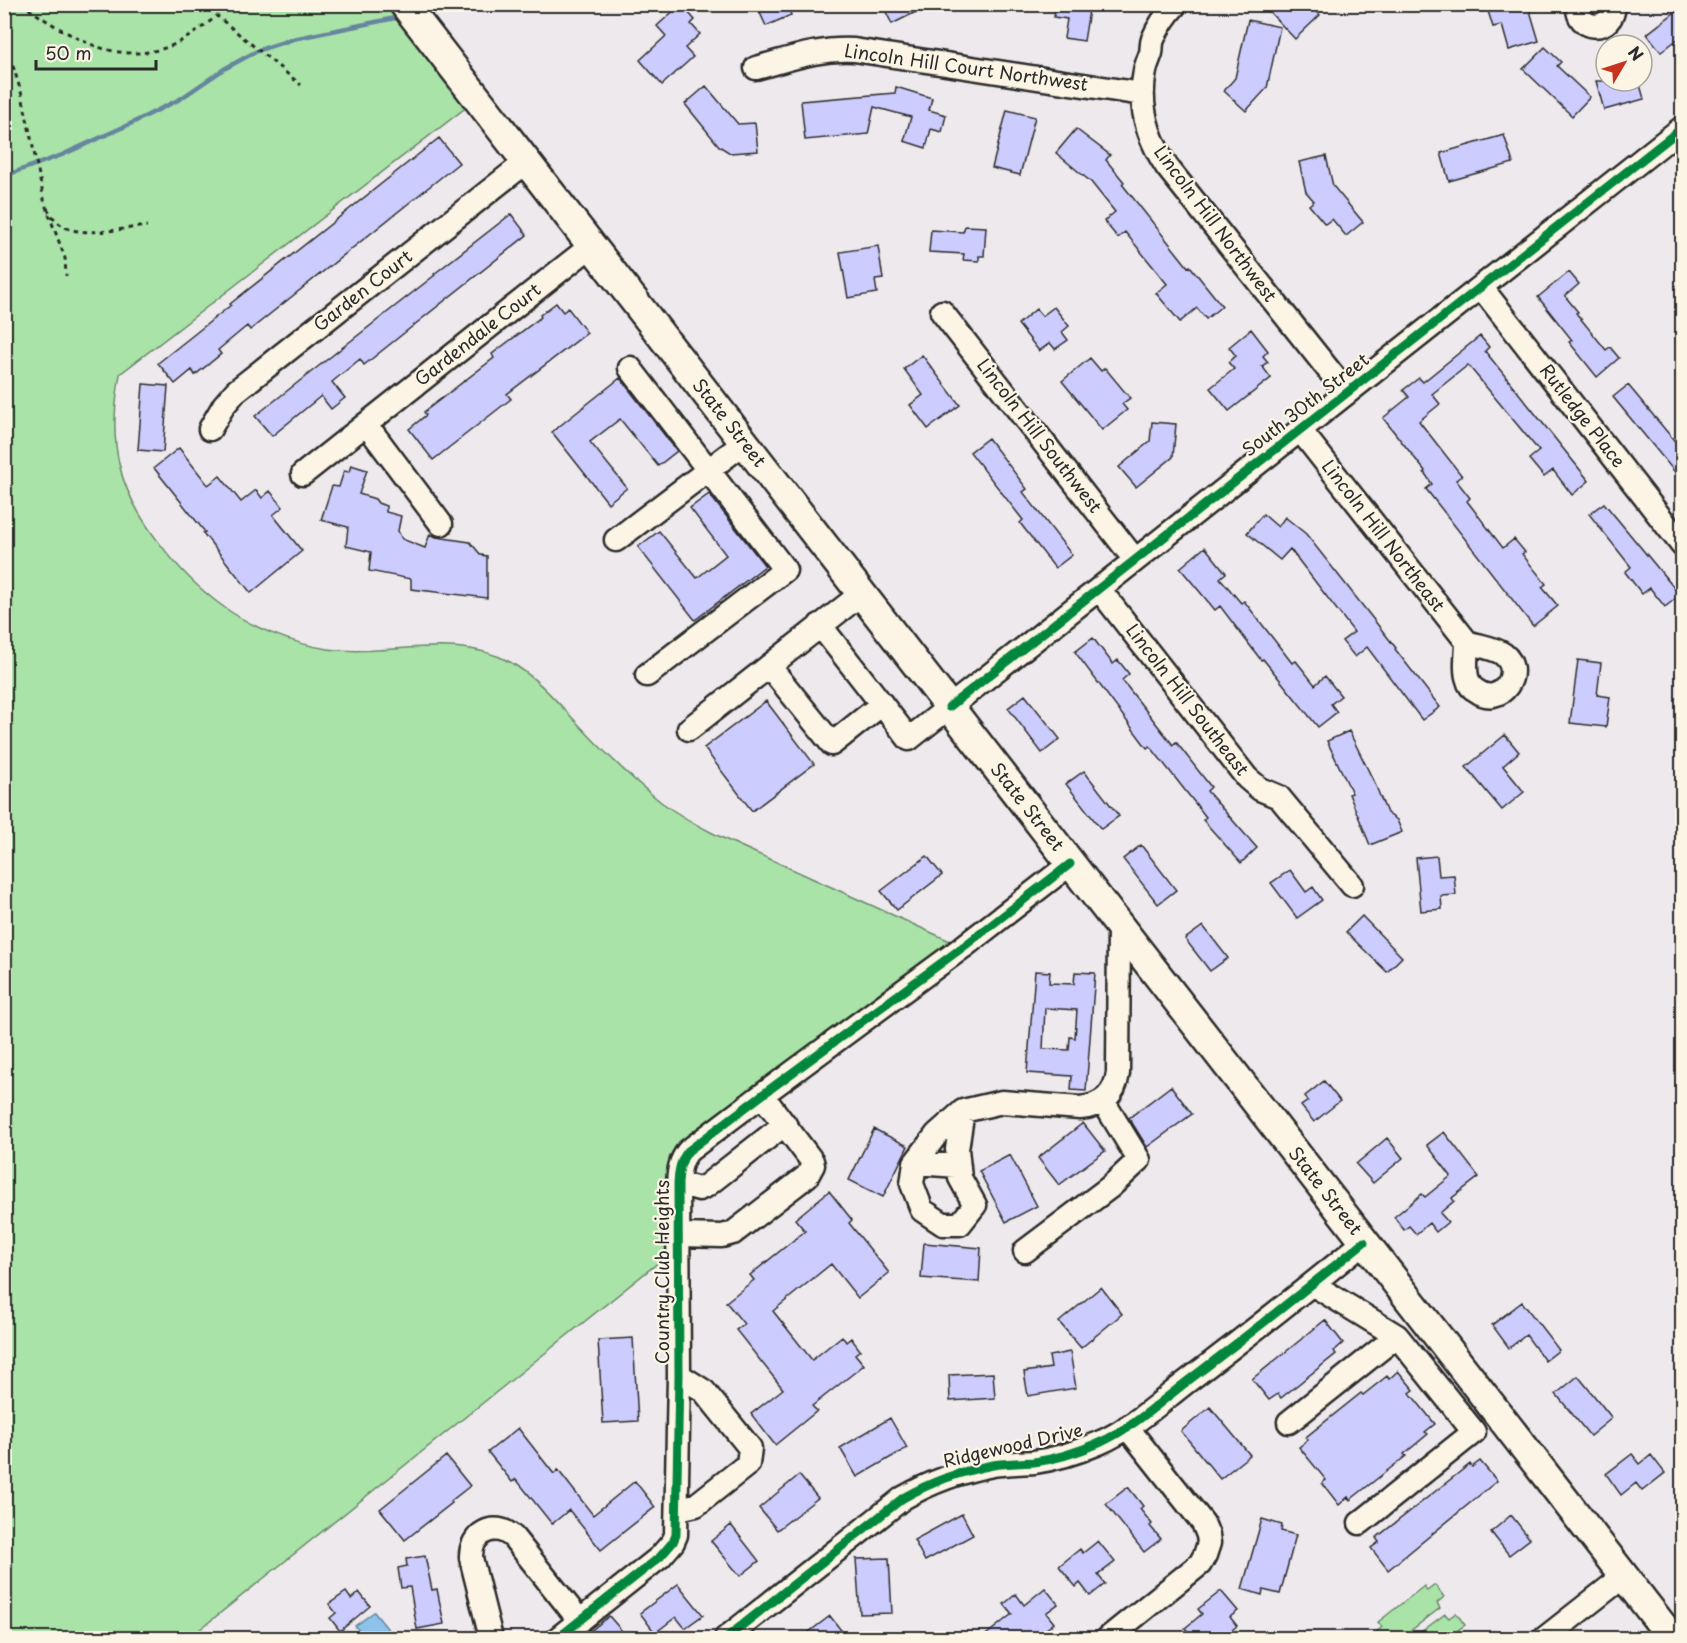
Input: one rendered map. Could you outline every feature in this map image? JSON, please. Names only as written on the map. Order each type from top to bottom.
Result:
[{"type":"main road","name":"State Street","points":[[404,4],[1672,1638]]},
{"type":"street","name":"Lincoln Hill Northwest","points":[[1176,4],[1153,40],[1145,70],[1142,94],[1144,117],[1149,134],[1167,167],[1347,393]]},
{"type":"street","points":[[1578,4],[1577,10],[1580,18],[1593,26],[1610,20],[1614,13],[1614,4]]},
{"type":"street","name":"Lincoln Hill Court Northwest","points":[[756,68],[833,49],[854,50],[1142,94]]},
{"type":"street","name":"South 30th Street","points":[[882,704],[909,739],[1683,128]]},
{"type":"street","name":"Garden Court","points":[[210,429],[224,405],[236,391],[526,162]]},
{"type":"street","name":"Gardendale Court","points":[[303,474],[591,246]]},
{"type":"street","name":"Rutledge Place","points":[[1481,287],[1683,545]]},
{"type":"street","name":"Lincoln Hill Southwest","points":[[942,312],[1135,560]]},
{"type":"street","points":[[630,368],[785,570],[647,675]]},
{"type":"street","points":[[366,424],[441,524]]},
{"type":"street","name":"Lincoln Hill Northeast","points":[[1300,430],[1467,642]]},
{"type":"street","points":[[616,540],[744,443]]},
{"type":"street","name":"Lincoln Hill Southeast","points":[[1100,589],[1247,778],[1260,789],[1279,797],[1352,885]]},
{"type":"street","points":[[689,729],[861,594]]},
{"type":"street","points":[[769,666],[832,744],[882,704],[820,626]]},
{"type":"street","name":"Country Club Heights","points":[[564,1633],[667,1550],[676,1535],[679,1375],[678,1183],[683,1158],[688,1151],[963,947],[1070,864]]},
{"type":"street","points":[[963,1111],[957,1149],[960,1178],[975,1205],[960,1224],[943,1224],[922,1210],[912,1184],[915,1163],[937,1134],[963,1111],[1002,1102],[1089,1107],[1104,1101],[1113,1091],[1118,1073],[1119,926]]},
{"type":"street","points":[[679,1235],[722,1236],[733,1233],[807,1176],[813,1165],[812,1161],[762,1095]]},
{"type":"street","points":[[1025,1251],[1110,1187],[1139,1160],[1104,1101]]},
{"type":"street","points":[[678,1183],[699,1189],[706,1186],[784,1124]]},
{"type":"street","points":[[915,1163],[959,1166]]},
{"type":"street","name":"Ridgewood Drive","points":[[726,1638],[903,1498],[917,1490],[973,1469],[1035,1461],[1080,1450],[1103,1441],[1127,1427],[1219,1358],[1364,1242]]},
{"type":"street","points":[[1312,1284],[1397,1336],[1474,1432],[1360,1523]]},
{"type":"street","points":[[1289,1422],[1397,1336]]},
{"type":"street","points":[[678,1509],[696,1505],[748,1464],[750,1448],[704,1391],[679,1375]]},
{"type":"street","points":[[1108,1638],[1194,1570],[1205,1555],[1209,1543],[1203,1523],[1127,1427]]},
{"type":"street","points":[[491,1638],[471,1551],[477,1539],[492,1529],[500,1529],[513,1537],[564,1633]]},
{"type":"street","points":[[1545,1638],[1624,1576]]},
{"type":"path","points":[[21,4],[82,40],[105,50],[130,54],[151,52],[175,44],[217,16],[301,85]]},
{"type":"path","points":[[4,50],[13,66],[22,95],[42,193],[64,258],[66,276]]},
{"type":"path","points":[[45,204],[57,222],[74,230],[91,232],[147,226]]},
{"type":"green space","points":[[5,5],[404,5],[477,99],[120,374],[115,418],[117,452],[125,483],[133,502],[158,542],[189,577],[221,605],[245,620],[272,633],[315,647],[351,651],[421,647],[467,648],[489,653],[510,662],[539,683],[629,775],[661,802],[690,821],[963,947],[688,1151],[679,1246],[189,1638],[5,1638]]},
{"type":"green space","points":[[1435,1585],[1444,1597],[1437,1603],[1440,1608],[1401,1638],[1379,1638],[1375,1633],[1382,1627],[1378,1622],[1424,1586],[1427,1591]]},
{"type":"green space","points":[[1456,1613],[1465,1625],[1458,1630],[1462,1635],[1457,1638],[1413,1638],[1445,1614],[1449,1618]]},
{"type":"water","points":[[374,1612],[395,1638],[365,1638],[355,1626]]},
{"type":"building","points":[[681,4],[695,20],[691,24],[700,34],[685,48],[693,57],[662,85],[640,60],[666,36],[657,26]]},
{"type":"building","points":[[756,4],[787,4],[791,15],[766,26]]},
{"type":"building","points":[[882,4],[932,4],[892,24]]},
{"type":"building","points":[[1056,4],[1090,4],[1084,41],[1064,38],[1067,19],[1054,17]]},
{"type":"building","points":[[1262,4],[1310,4],[1320,15],[1295,39]]},
{"type":"building","points":[[1509,4],[1528,4],[1539,41],[1509,50],[1502,25],[1493,27],[1488,11]]},
{"type":"building","points":[[1683,6],[1683,35],[1661,52],[1654,43],[1654,33],[1648,33]]},
{"type":"building","points":[[1248,20],[1280,27],[1267,88],[1246,111],[1224,91],[1235,78]]},
{"type":"building","points":[[1545,47],[1561,62],[1557,66],[1590,97],[1572,116],[1523,69]]},
{"type":"building","points":[[706,86],[738,124],[755,123],[758,151],[730,153],[719,146],[685,104]]},
{"type":"building","points":[[896,87],[932,98],[929,110],[946,115],[942,132],[931,129],[926,148],[904,141],[911,117],[874,107],[868,134],[805,140],[801,101],[895,93]]},
{"type":"building","points":[[1599,93],[1642,93],[1644,99],[1604,110]]},
{"type":"building","points":[[1007,110],[1035,117],[1020,175],[992,168]]},
{"type":"building","points":[[1076,129],[1110,155],[1106,160],[1124,182],[1122,184],[1222,306],[1206,319],[1197,308],[1180,322],[1156,293],[1167,284],[1125,232],[1118,238],[1104,221],[1115,212],[1091,182],[1056,153]]},
{"type":"building","points":[[1504,135],[1513,163],[1449,181],[1441,153]]},
{"type":"building","points":[[439,138],[459,163],[250,330],[247,326],[218,350],[221,354],[195,375],[192,370],[175,384],[158,363]]},
{"type":"building","points":[[1326,156],[1333,186],[1363,222],[1346,236],[1332,219],[1325,224],[1309,205],[1314,201],[1306,192],[1299,162]]},
{"type":"building","points":[[511,214],[527,235],[364,365],[360,359],[332,382],[345,398],[331,409],[321,396],[272,436],[255,416]]},
{"type":"building","points":[[965,226],[986,227],[984,256],[979,256],[979,261],[963,260],[964,254],[929,252],[931,230],[963,232]]},
{"type":"building","points":[[878,246],[883,279],[875,280],[877,293],[848,298],[840,252]]},
{"type":"building","points":[[1569,272],[1579,284],[1565,296],[1606,350],[1610,347],[1619,358],[1597,377],[1569,342],[1572,340],[1538,297]]},
{"type":"building","points":[[556,303],[563,312],[568,308],[587,333],[507,394],[511,399],[433,460],[409,429],[426,415],[424,412],[494,358],[492,354]]},
{"type":"building","points":[[1054,307],[1069,326],[1062,332],[1068,340],[1055,349],[1050,343],[1039,351],[1018,324],[1036,309],[1042,316]]},
{"type":"building","points":[[1251,329],[1268,351],[1263,356],[1268,362],[1262,366],[1271,378],[1229,411],[1210,388],[1234,369],[1228,362],[1236,356],[1229,347]]},
{"type":"building","points":[[1480,336],[1489,347],[1485,351],[1589,481],[1572,495],[1553,470],[1544,477],[1529,459],[1539,451],[1468,365],[1432,394],[1440,404],[1419,421],[1462,476],[1456,480],[1470,498],[1467,501],[1503,548],[1514,539],[1525,552],[1522,554],[1546,584],[1542,587],[1558,606],[1533,626],[1426,489],[1432,484],[1425,471],[1383,418],[1409,397],[1403,390],[1419,378],[1423,382]]},
{"type":"building","points":[[922,355],[960,405],[928,429],[910,405],[923,395],[904,369]]},
{"type":"building","points":[[1090,358],[1101,371],[1105,368],[1130,398],[1122,404],[1127,410],[1102,430],[1062,381]]},
{"type":"building","points":[[620,378],[677,451],[658,466],[620,419],[590,442],[627,488],[608,503],[552,432]]},
{"type":"building","points":[[143,384],[168,386],[163,452],[138,450]]},
{"type":"building","points":[[1628,385],[1683,451],[1683,482],[1613,397]]},
{"type":"building","points":[[1152,422],[1176,424],[1173,457],[1136,487],[1119,467],[1150,441]]},
{"type":"building","points":[[988,438],[1027,489],[1023,492],[1072,555],[1055,568],[1020,523],[1023,520],[970,452]]},
{"type":"building","points":[[179,448],[208,485],[220,476],[241,502],[256,490],[262,498],[270,491],[283,507],[273,515],[302,551],[251,593],[154,468]]},
{"type":"building","points":[[351,465],[367,470],[359,494],[375,499],[386,506],[386,512],[401,516],[398,531],[402,539],[425,548],[430,534],[470,542],[481,555],[487,556],[487,598],[411,589],[411,579],[369,571],[371,552],[346,546],[348,527],[321,520],[332,486],[339,487],[344,471],[349,472]]},
{"type":"building","points":[[709,494],[765,566],[695,620],[638,547],[659,531],[697,578],[726,555],[690,508]]},
{"type":"building","points":[[1604,503],[1680,595],[1665,607],[1650,588],[1642,594],[1625,572],[1631,567],[1589,514]]},
{"type":"building","points":[[1263,514],[1278,527],[1285,517],[1306,534],[1440,707],[1422,720],[1367,647],[1355,657],[1342,641],[1354,632],[1290,549],[1280,560],[1247,533]]},
{"type":"building","points":[[1205,547],[1226,573],[1220,578],[1241,603],[1244,601],[1292,663],[1296,661],[1315,685],[1325,676],[1341,696],[1331,704],[1337,712],[1318,727],[1263,659],[1261,660],[1220,606],[1215,610],[1180,568]]},
{"type":"building","points":[[1093,638],[1113,664],[1118,660],[1129,674],[1122,680],[1173,745],[1176,742],[1211,787],[1207,791],[1257,848],[1241,863],[1203,820],[1206,817],[1150,746],[1147,748],[1075,652]]},
{"type":"building","points":[[1578,660],[1601,663],[1597,695],[1610,697],[1606,727],[1570,723]]},
{"type":"building","points":[[1025,695],[1060,739],[1042,753],[1008,708]]},
{"type":"building","points":[[766,701],[814,764],[752,811],[704,748]]},
{"type":"building","points":[[1349,731],[1387,813],[1397,820],[1402,832],[1370,845],[1349,794],[1352,793],[1327,741]]},
{"type":"building","points":[[1505,735],[1519,752],[1503,766],[1524,792],[1502,810],[1466,767]]},
{"type":"building","points":[[1084,771],[1119,816],[1101,829],[1066,784]]},
{"type":"building","points":[[1141,845],[1176,890],[1158,904],[1123,859]]},
{"type":"building","points":[[927,856],[942,875],[897,910],[881,891]]},
{"type":"building","points":[[1437,856],[1439,876],[1454,875],[1456,895],[1441,896],[1442,909],[1421,911],[1416,858]]},
{"type":"building","points":[[1290,870],[1306,892],[1313,887],[1322,900],[1297,918],[1271,883]]},
{"type":"building","points":[[1362,916],[1402,957],[1387,972],[1346,932]]},
{"type":"building","points":[[1203,926],[1228,958],[1210,971],[1185,939]]},
{"type":"building","points":[[1035,971],[1050,972],[1049,983],[1074,984],[1075,972],[1095,973],[1086,1091],[1071,1090],[1072,1076],[1027,1073]],"holes":[[[1045,1008],[1077,1010],[1075,1038],[1070,1037],[1069,1050],[1043,1049]]]},
{"type":"building","points":[[1324,1081],[1340,1101],[1314,1122],[1301,1106],[1308,1101],[1305,1096]]},
{"type":"building","points":[[1171,1086],[1192,1114],[1147,1147],[1129,1118]]},
{"type":"building","points":[[1083,1123],[1105,1151],[1059,1185],[1038,1158]]},
{"type":"building","points":[[874,1129],[908,1146],[883,1197],[849,1180]]},
{"type":"building","points":[[1444,1132],[1479,1177],[1452,1198],[1454,1201],[1440,1213],[1448,1222],[1436,1232],[1429,1223],[1416,1234],[1409,1226],[1404,1230],[1394,1217],[1422,1194],[1425,1197],[1451,1176],[1427,1145]]},
{"type":"building","points":[[1387,1138],[1403,1158],[1373,1183],[1356,1164]]},
{"type":"building","points":[[1010,1155],[1037,1206],[1006,1222],[979,1171]]},
{"type":"building","points":[[829,1191],[852,1220],[849,1223],[889,1273],[858,1298],[831,1264],[773,1311],[812,1360],[842,1336],[846,1342],[851,1338],[860,1350],[855,1354],[864,1365],[812,1406],[817,1411],[775,1445],[751,1414],[783,1389],[736,1330],[744,1324],[726,1302],[754,1280],[750,1275],[805,1231],[795,1219]]},
{"type":"building","points":[[924,1243],[981,1248],[979,1282],[921,1278]]},
{"type":"building","points":[[1101,1287],[1122,1314],[1081,1348],[1059,1322]]},
{"type":"building","points":[[1522,1302],[1559,1350],[1545,1361],[1526,1335],[1509,1348],[1492,1325]]},
{"type":"building","points":[[1325,1320],[1343,1343],[1334,1351],[1336,1354],[1281,1398],[1278,1394],[1269,1400],[1252,1379]]},
{"type":"building","points":[[633,1338],[638,1421],[603,1423],[598,1340]]},
{"type":"building","points":[[1070,1352],[1076,1388],[1028,1396],[1024,1372],[1051,1368],[1049,1356]]},
{"type":"building","points":[[1398,1371],[1414,1390],[1410,1393],[1435,1424],[1425,1432],[1428,1434],[1404,1454],[1406,1456],[1350,1500],[1348,1497],[1339,1505],[1322,1483],[1326,1480],[1299,1447],[1308,1440],[1306,1437],[1361,1393],[1363,1395],[1387,1376],[1389,1379]]},
{"type":"building","points":[[993,1373],[995,1398],[950,1401],[949,1375]]},
{"type":"building","points":[[1578,1376],[1612,1418],[1590,1436],[1556,1394]]},
{"type":"building","points":[[1210,1407],[1250,1455],[1220,1479],[1181,1431]]},
{"type":"building","points":[[890,1418],[907,1448],[857,1477],[840,1448]]},
{"type":"building","points":[[518,1428],[554,1474],[558,1470],[593,1515],[635,1481],[655,1507],[601,1550],[569,1510],[552,1524],[516,1479],[512,1482],[488,1452]]},
{"type":"building","points":[[1632,1454],[1640,1464],[1651,1455],[1665,1473],[1642,1491],[1636,1483],[1621,1495],[1606,1474]]},
{"type":"building","points":[[446,1456],[470,1486],[405,1540],[380,1509]]},
{"type":"building","points":[[1480,1461],[1497,1481],[1388,1570],[1371,1548],[1379,1542],[1376,1538],[1470,1464],[1472,1467]]},
{"type":"building","points":[[799,1475],[818,1498],[777,1530],[759,1508]]},
{"type":"building","points":[[1128,1487],[1143,1506],[1140,1509],[1161,1539],[1144,1552],[1106,1504]]},
{"type":"building","points":[[962,1514],[973,1535],[925,1561],[914,1540]]},
{"type":"building","points":[[1511,1515],[1530,1539],[1509,1555],[1491,1532]]},
{"type":"building","points":[[1262,1519],[1282,1525],[1281,1531],[1296,1535],[1280,1594],[1263,1590],[1262,1595],[1242,1589]]},
{"type":"building","points":[[731,1525],[759,1561],[740,1576],[711,1541]]},
{"type":"building","points":[[1098,1541],[1115,1562],[1098,1575],[1105,1584],[1090,1596],[1080,1583],[1076,1587],[1059,1566],[1080,1549],[1083,1553]]},
{"type":"building","points":[[425,1556],[432,1590],[437,1589],[444,1624],[417,1629],[410,1587],[401,1588],[398,1568],[407,1566],[406,1559]]},
{"type":"building","points":[[889,1558],[892,1613],[860,1614],[856,1559]]},
{"type":"building","points":[[678,1584],[703,1615],[685,1628],[676,1617],[655,1633],[640,1613]]},
{"type":"building","points":[[1045,1588],[1058,1604],[1046,1613],[1054,1623],[1035,1638],[982,1638],[1012,1614],[1004,1604],[1016,1594],[1024,1605]]},
{"type":"building","points":[[1221,1591],[1238,1611],[1230,1617],[1237,1626],[1222,1638],[1194,1638],[1185,1628],[1202,1614],[1198,1609]]},
{"type":"building","points":[[346,1592],[351,1599],[359,1592],[370,1606],[340,1631],[330,1618],[336,1613],[329,1604]]},
{"type":"building","points":[[609,1616],[628,1638],[582,1638]]},
{"type":"building","points":[[830,1616],[847,1638],[801,1638]]},
{"type":"waterway","points":[[4,176],[62,155],[130,124],[180,99],[224,69],[259,50],[293,39],[400,17]]},
{"type":"cycle path","points":[[949,707],[1682,128]]},
{"type":"cycle path","points":[[558,1638],[660,1557],[676,1535],[679,1375],[678,1183],[680,1166],[685,1155],[1070,864]]},
{"type":"cycle path","points":[[726,1638],[903,1498],[914,1492],[946,1478],[981,1467],[1034,1462],[1067,1455],[1122,1431],[1253,1331],[1364,1242]]}]
